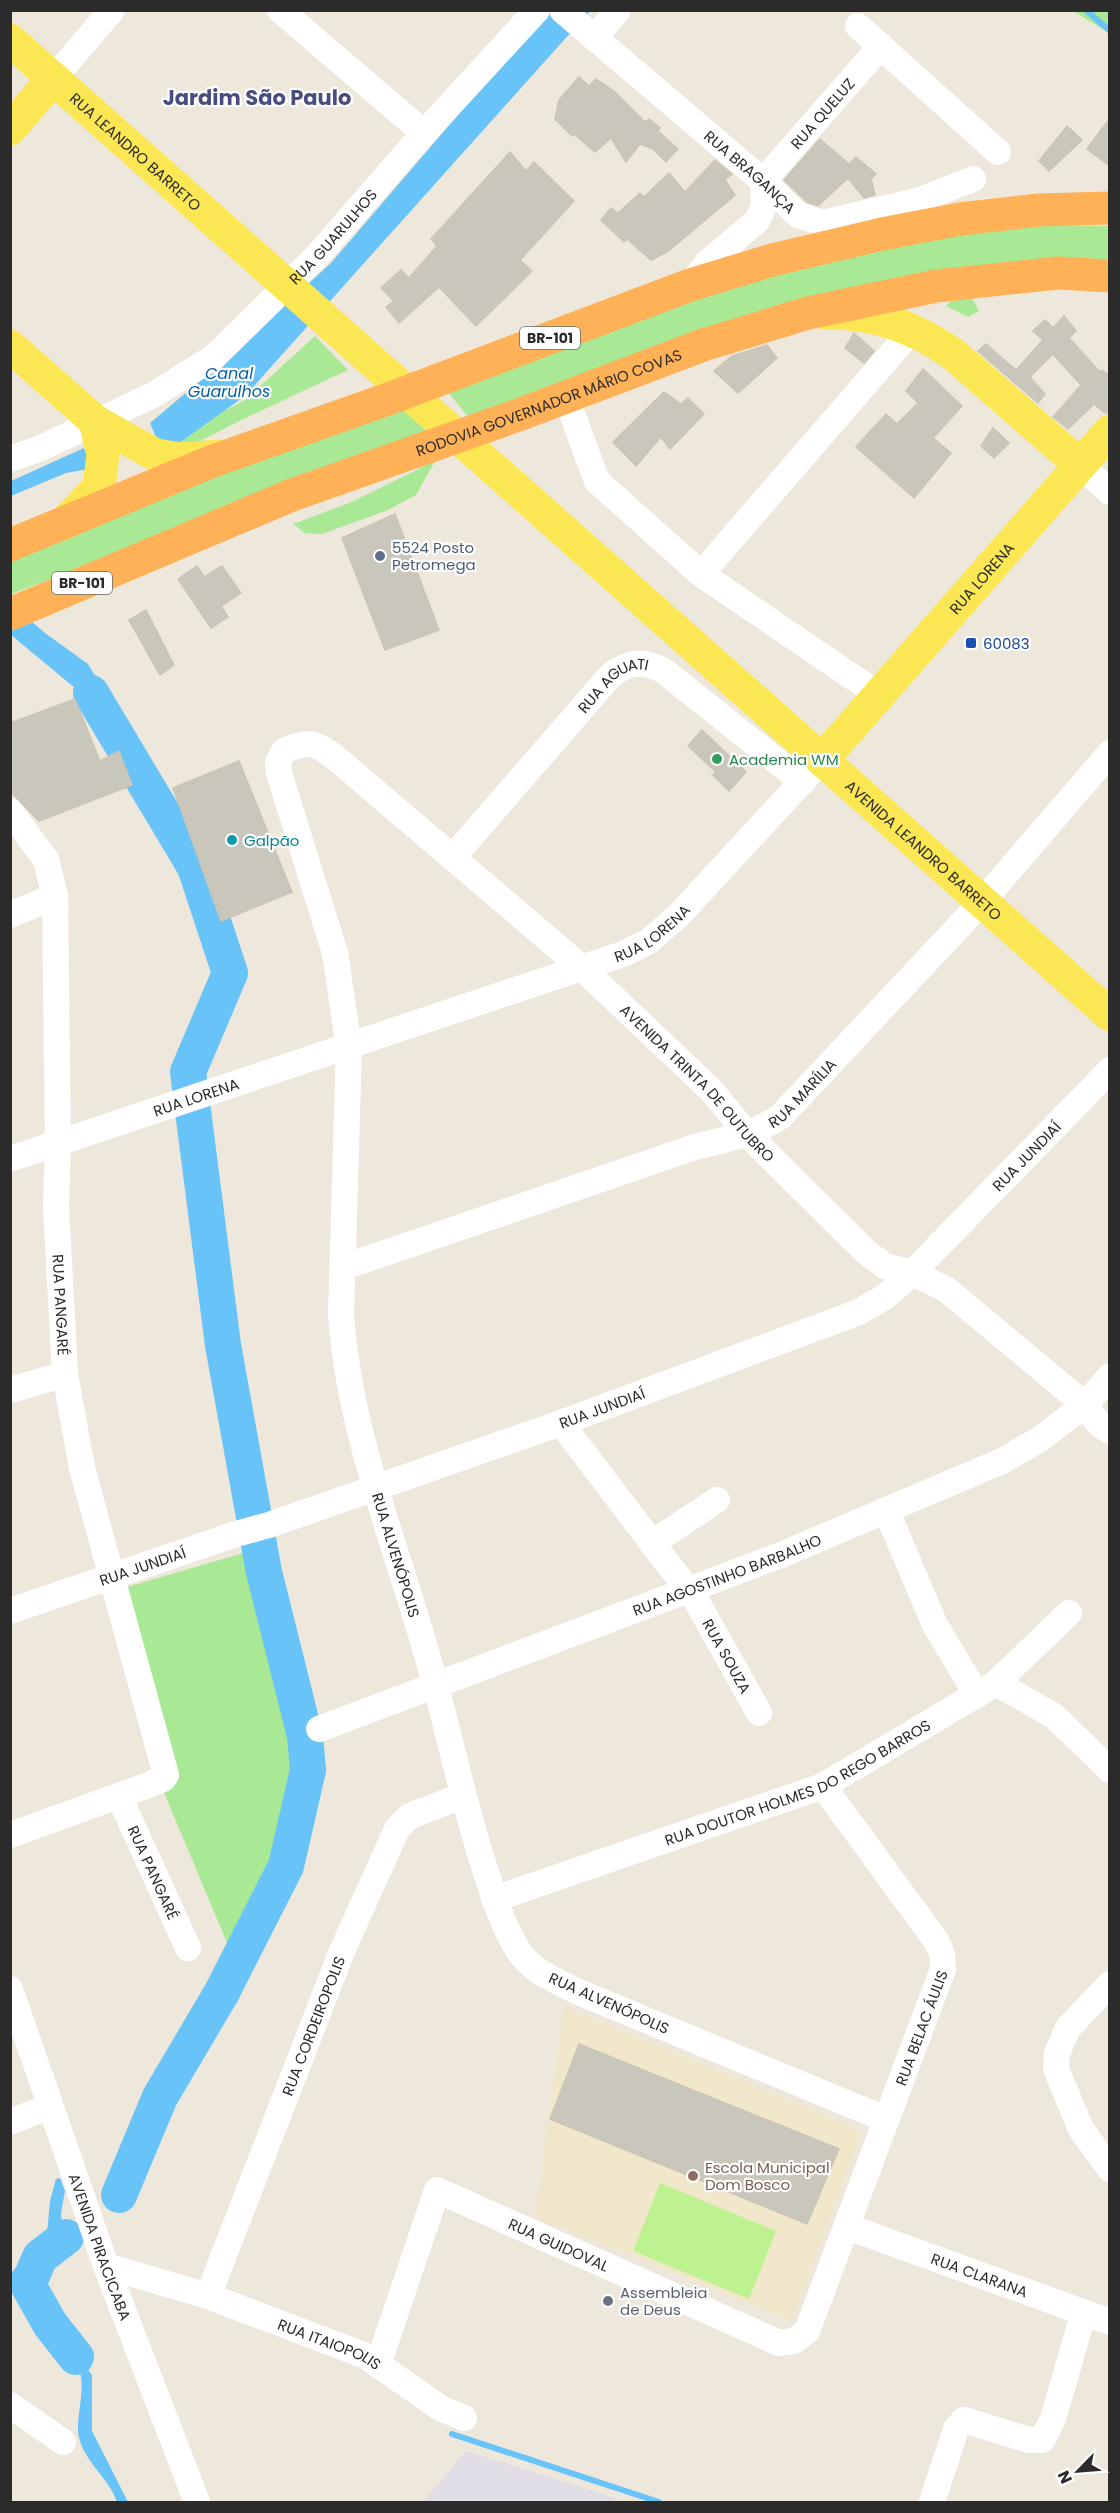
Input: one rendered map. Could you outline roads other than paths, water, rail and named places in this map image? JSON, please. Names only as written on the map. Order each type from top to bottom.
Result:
[{"type":"highway","name":"BR-101","points":[[10,545],[232,455],[690,285],[783,258],[882,234],[960,219],[1038,210],[1110,208]]},
{"type":"highway","name":"RODOVIA GOVERNADOR MÁRIO COVAS","points":[[10,614],[292,495],[566,397],[703,345],[808,313],[936,286],[1058,273],[1110,276]]},
{"type":"main road","name":"RUA LEANDRO BARRETO","points":[[10,40],[577,544]]},
{"type":"main road","points":[[10,129],[53,79]]},
{"type":"main road","points":[[808,313],[843,313],[876,318],[913,329],[953,354],[1078,464]]},
{"type":"main road","points":[[10,345],[109,438],[156,455],[182,459],[232,455]]},
{"type":"main road","name":"RUA LORENA","points":[[813,771],[1078,464],[1110,431]]},
{"type":"main road","points":[[62,525],[99,487],[109,438]]},
{"type":"main road","name":"AVENIDA LEANDRO BARRETO","points":[[577,544],[813,771],[981,903],[1110,1015]]},
{"type":"street","points":[[53,79],[112,10]]},
{"type":"street","points":[[280,10],[424,134]]},
{"type":"street","name":"RUA GUARULHOS","points":[[10,459],[41,448],[109,438],[169,386],[214,357],[316,257],[537,10]]},
{"type":"street","name":"RUA BRAGANÇA","points":[[562,10],[763,181],[798,215],[823,223],[917,201],[973,179]]},
{"type":"street","points":[[588,33],[618,10]]},
{"type":"street","points":[[858,26],[998,152]]},
{"type":"street","name":"RUA QUELUZ","points":[[763,181],[881,46]]},
{"type":"street","points":[[690,285],[708,262],[757,221],[764,206],[763,181]]},
{"type":"street","points":[[701,574],[913,329]]},
{"type":"street","points":[[566,397],[597,481],[701,574],[879,695]]},
{"type":"street","points":[[1078,464],[1110,492]]},
{"type":"street","name":"RUA AGUATI","points":[[453,857],[611,675],[636,662],[649,663],[664,671],[813,771]]},
{"type":"street","name":"AVENIDA TRINTA DE OUTUBRO","points":[[284,751],[309,743],[318,744],[582,968],[711,1090],[748,1135],[866,1252],[885,1266],[912,1274],[946,1289],[1085,1405],[1099,1424],[1110,1431]]},
{"type":"street","name":"RUA ALVENÓPOLIS","points":[[284,751],[278,762],[279,773],[335,953],[349,1048],[341,1315],[344,1353],[375,1486],[436,1685],[462,1796],[494,1899],[518,1951],[541,1973],[576,1991],[885,2119]]},
{"type":"street","name":"RUA MARÍLIA","points":[[344,1268],[695,1147],[748,1135],[780,1117],[981,903],[1110,753]]},
{"type":"street","name":"RUA LORENA","points":[[10,1159],[349,1048],[623,954],[649,941],[678,916],[813,771]]},
{"type":"street","name":"RUA PANGARÉ","points":[[10,810],[46,860],[55,896],[58,1142],[56,1207],[64,1374],[82,1468],[165,1769],[163,1779],[119,1796],[188,1948]]},
{"type":"street","points":[[10,915],[55,896]]},
{"type":"street","name":"RUA JUNDIAÍ","points":[[10,1611],[111,1575],[269,1525],[375,1486],[561,1423],[859,1312],[886,1296],[912,1274],[1110,1070]]},
{"type":"street","points":[[10,1390],[64,1374]]},
{"type":"street","name":"RUA AGOSTINHO BARBALHO","points":[[319,1729],[688,1590],[887,1512],[1002,1461],[1040,1439],[1085,1405],[1110,1376]]},
{"type":"street","name":"RUA SOUZA","points":[[561,1423],[688,1590],[759,1713]]},
{"type":"street","points":[[652,1543],[717,1500]]},
{"type":"street","points":[[887,1512],[935,1625],[987,1689],[1054,1716],[1110,1770]]},
{"type":"street","name":"RUA DOUTOR HOLMES DO REGO BARROS","points":[[494,1899],[823,1786],[987,1689],[1069,1613]]},
{"type":"street","name":"RUA BELAC ÁULIS","points":[[823,1786],[937,1942],[942,1954],[943,1969],[885,2119],[848,2227]]},
{"type":"street","points":[[10,1835],[119,1796]]},
{"type":"street","name":"RUA CORDEIROPOLIS","points":[[208,2296],[342,1951],[397,1829],[410,1816],[462,1796]]},
{"type":"street","points":[[1110,1984],[1068,2028],[1057,2053],[1056,2069],[1081,2129],[1110,2169]]},
{"type":"street","name":"AVENIDA PIRACICABA","points":[[10,1989],[106,2266],[197,2502]]},
{"type":"street","points":[[10,2122],[50,2106]]},
{"type":"street","name":"RUA ITAIOPOLIS","points":[[106,2266],[208,2296],[366,2356],[378,2365],[437,2190]]},
{"type":"street","name":"RUA GUIDOVAL","points":[[437,2190],[779,2343],[794,2341],[807,2331],[848,2227]]},
{"type":"street","name":"RUA CLARANA","points":[[848,2227],[1083,2315],[1110,2322]]},
{"type":"street","points":[[932,2502],[956,2429],[964,2420],[1029,2440],[1042,2440],[1053,2419],[1083,2315]]},
{"type":"street","points":[[378,2365],[440,2408],[464,2418]]},
{"type":"street","points":[[10,2405],[63,2442]]},
{"type":"water","name":"Canal Guarulhos","points":[[547,11],[590,11],[245,396],[168,451],[162,452],[150,423],[231,355],[331,263]]},
{"type":"water","points":[[84,448],[94,468],[66,473],[11,496],[11,481]]},
{"type":"water","points":[[10,603],[45,633],[88,664],[128,732],[110,736],[81,693],[11,635]]},
{"type":"water","points":[[60,2178],[65,2191],[61,2213],[64,2248],[29,2271],[26,2283],[38,2312],[54,2324],[92,2375],[92,2431],[128,2502],[117,2502],[80,2441],[78,2423],[82,2387],[76,2363],[25,2311],[11,2289],[10,2279],[15,2268],[46,2245],[50,2201],[56,2179]]},
{"type":"waterway","points":[[1086,10],[1110,31]]},
{"type":"waterway","points":[[91,693],[195,867],[230,973],[188,1072],[223,1345],[264,1572],[305,1736],[308,1770],[286,1866],[222,1992],[160,2097],[119,2195]]},
{"type":"waterway","points":[[66,2237],[40,2257],[28,2285],[50,2324],[76,2357]]},
{"type":"waterway","points":[[452,2434],[659,2502]]},
{"type":"place","name":"5524 Posto Petromega","points":[[380,556]]},
{"type":"place","name":"60083","points":[[971,643]]},
{"type":"place","name":"Academia WM","points":[[717,759]]},
{"type":"place","name":"Galpão","points":[[232,840]]},
{"type":"place","name":"Escola Municipal Dom Bosco","points":[[693,2176]]},
{"type":"place","name":"Assembleia de Deus","points":[[608,2301]]},
{"type":"district","name":"Jardim São Paulo","points":[[257,97]]}]
